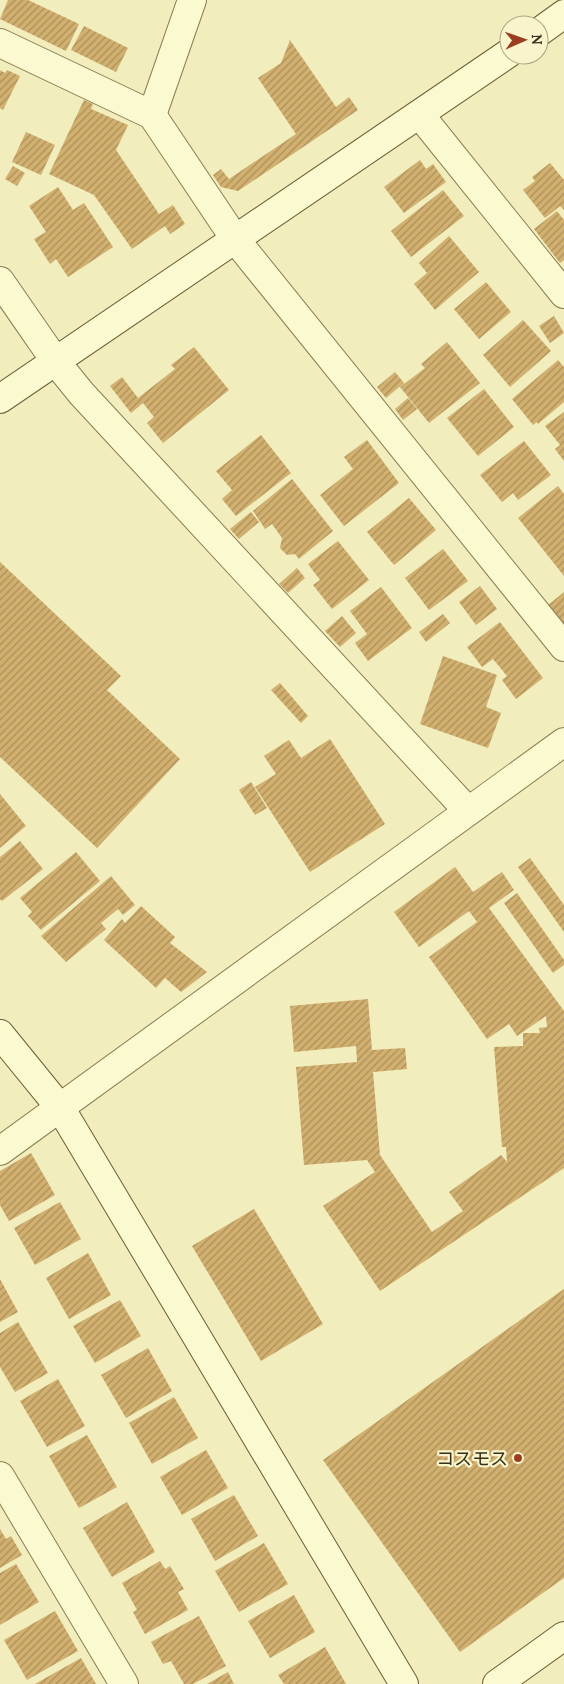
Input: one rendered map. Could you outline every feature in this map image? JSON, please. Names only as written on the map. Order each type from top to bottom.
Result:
[{"type":"street","points":[[152,115],[192,0]]},
{"type":"street","points":[[549,25],[564,14]]},
{"type":"street","points":[[0,43],[152,115],[235,239],[564,647]]},
{"type":"street","points":[[0,399],[499,60]]},
{"type":"street","points":[[420,115],[564,294]]},
{"type":"street","points":[[0,281],[56,362],[81,393],[468,811]]},
{"type":"street","points":[[0,1151],[61,1109],[564,742]]},
{"type":"street","points":[[0,1034],[61,1109],[404,1684]]},
{"type":"street","points":[[0,1476],[124,1684]]},
{"type":"street","points":[[498,1684],[564,1636]]},
{"type":"building","points":[[8,0],[28,0],[79,24],[66,51],[0,19]]},
{"type":"building","points":[[84,26],[128,48],[116,72],[71,50]]},
{"type":"building","points":[[290,40],[336,107],[349,97],[358,110],[238,191],[221,187],[213,175],[221,169],[229,179],[296,134],[258,78],[281,63]]},
{"type":"building","points":[[0,70],[5,73],[7,70],[20,76],[3,110],[0,108]]},
{"type":"building","points":[[84,100],[93,104],[91,109],[128,125],[116,150],[159,214],[173,205],[185,224],[170,234],[165,226],[132,249],[94,195],[49,174]]},
{"type":"building","points":[[26,132],[55,145],[41,175],[12,162]]},
{"type":"building","points":[[420,160],[426,169],[433,164],[446,182],[404,213],[384,187]]},
{"type":"building","points":[[550,163],[564,180],[564,210],[560,206],[545,218],[523,190],[535,181],[532,177]]},
{"type":"building","points":[[13,166],[25,173],[17,186],[5,179]]},
{"type":"building","points":[[58,187],[73,210],[84,203],[113,247],[68,277],[56,259],[50,264],[34,239],[46,232],[29,206]]},
{"type":"building","points":[[443,190],[464,216],[411,257],[391,231]]},
{"type":"building","points":[[557,211],[564,220],[564,260],[560,263],[534,229]]},
{"type":"building","points":[[449,236],[479,272],[435,310],[414,284],[427,273],[419,263]]},
{"type":"building","points":[[486,282],[511,312],[479,339],[454,309]]},
{"type":"building","points":[[554,316],[564,333],[550,343],[539,326]]},
{"type":"building","points":[[523,320],[551,351],[510,387],[483,355]]},
{"type":"building","points":[[447,342],[480,383],[429,423],[400,387],[425,368],[421,364]]},
{"type":"building","points":[[194,347],[229,390],[163,443],[147,423],[154,417],[143,403],[131,413],[110,386],[122,377],[138,398],[175,369],[171,365]]},
{"type":"building","points":[[558,360],[564,367],[564,402],[538,424],[537,422],[533,425],[512,399]]},
{"type":"building","points":[[395,372],[404,383],[386,398],[377,387]]},
{"type":"building","points":[[484,389],[514,427],[478,456],[447,418]]},
{"type":"building","points":[[408,398],[417,409],[403,420],[395,409]]},
{"type":"building","points":[[564,412],[564,461],[555,449],[560,445],[545,426]]},
{"type":"building","points":[[261,435],[291,473],[236,516],[222,499],[232,490],[216,471]]},
{"type":"building","points":[[367,440],[399,483],[344,526],[320,495],[353,469],[344,457]]},
{"type":"building","points":[[524,441],[551,475],[518,500],[513,493],[502,502],[480,475]]},
{"type":"building","points":[[292,479],[333,531],[299,559],[295,554],[287,555],[280,548],[282,538],[272,524],[265,529],[253,511]]},
{"type":"building","points":[[558,486],[564,494],[564,576],[518,518]]},
{"type":"building","points":[[409,498],[436,530],[394,565],[367,532]]},
{"type":"building","points":[[251,512],[259,522],[239,539],[230,529]]},
{"type":"building","points":[[338,541],[369,580],[332,609],[313,585],[320,580],[308,564]]},
{"type":"building","points":[[443,549],[468,581],[429,610],[405,578]]},
{"type":"building","points":[[0,562],[121,676],[107,690],[180,759],[97,848],[0,757]]},
{"type":"building","points":[[297,568],[305,578],[288,593],[279,584]]},
{"type":"building","points":[[480,586],[497,609],[476,625],[459,602]]},
{"type":"building","points":[[381,587],[412,628],[368,661],[355,643],[367,634],[350,611]]},
{"type":"building","points":[[564,592],[564,628],[547,606]]},
{"type":"building","points":[[443,614],[450,623],[426,642],[419,632]]},
{"type":"building","points":[[342,616],[356,633],[340,647],[325,631]]},
{"type":"building","points":[[500,622],[543,678],[516,699],[502,680],[507,676],[493,659],[482,667],[467,647]]},
{"type":"building","points":[[443,656],[497,675],[486,707],[501,713],[488,748],[420,724]]},
{"type":"building","points":[[280,683],[308,716],[301,723],[271,690]]},
{"type":"building","points":[[330,739],[385,824],[310,872],[255,787],[276,774],[264,756],[289,740],[301,758]]},
{"type":"building","points":[[251,782],[267,808],[255,815],[239,790]]},
{"type":"building","points":[[0,794],[26,826],[0,848]]},
{"type":"building","points":[[20,841],[43,869],[2,901],[0,899],[0,857]]},
{"type":"building","points":[[76,852],[100,881],[41,930],[28,916],[32,912],[20,898]]},
{"type":"building","points":[[530,858],[564,905],[564,932],[518,867]]},
{"type":"building","points":[[455,867],[473,892],[502,872],[514,890],[489,908],[564,1011],[564,1168],[380,1291],[323,1206],[375,1172],[367,1160],[304,1165],[296,1067],[357,1062],[356,1046],[294,1052],[290,1006],[368,999],[372,1050],[405,1048],[407,1069],[373,1072],[380,1155],[432,1232],[463,1211],[449,1192],[501,1155],[507,1162],[506,1147],[502,1147],[494,1047],[523,1046],[523,1033],[540,1033],[539,1028],[547,1027],[546,1016],[517,1036],[509,1024],[487,1039],[429,957],[477,922],[469,911],[419,947],[394,912]]},
{"type":"building","points":[[111,876],[135,905],[123,915],[118,909],[101,923],[106,929],[66,962],[41,936]]},
{"type":"building","points":[[517,893],[564,960],[564,965],[553,973],[504,903]]},
{"type":"building","points":[[141,906],[175,937],[170,943],[207,972],[181,992],[165,978],[156,988],[104,940],[122,919],[125,923]]},
{"type":"building","points":[[31,1153],[55,1195],[9,1221],[0,1205],[0,1171]]},
{"type":"building","points":[[60,1202],[81,1239],[35,1265],[14,1228]]},
{"type":"building","points":[[254,1209],[323,1324],[261,1361],[192,1246]]},
{"type":"building","points":[[88,1253],[111,1295],[69,1319],[46,1278]]},
{"type":"building","points":[[0,1279],[18,1312],[0,1322]]},
{"type":"building","points":[[564,1289],[564,1578],[460,1652],[323,1460]]},
{"type":"building","points":[[120,1300],[141,1336],[95,1363],[73,1326]]},
{"type":"building","points":[[18,1322],[48,1373],[15,1392],[0,1367],[0,1333]]},
{"type":"building","points":[[148,1348],[172,1391],[126,1418],[101,1375]]},
{"type":"building","points":[[58,1379],[85,1426],[47,1447],[20,1401]]},
{"type":"building","points":[[174,1397],[198,1438],[152,1464],[129,1423]]},
{"type":"building","points":[[87,1435],[117,1487],[79,1508],[49,1456]]},
{"type":"building","points":[[206,1450],[228,1488],[182,1515],[160,1477]]},
{"type":"building","points":[[234,1495],[258,1536],[215,1561],[191,1519]]},
{"type":"building","points":[[127,1502],[155,1552],[112,1577],[83,1528]]},
{"type":"building","points":[[0,1529],[6,1539],[11,1536],[22,1555],[0,1568]]},
{"type":"building","points":[[264,1543],[288,1584],[239,1612],[215,1571]]},
{"type":"building","points":[[160,1561],[165,1569],[170,1566],[184,1589],[178,1592],[188,1610],[145,1634],[133,1612],[137,1610],[122,1583]]},
{"type":"building","points":[[16,1564],[39,1602],[0,1625],[0,1573]]},
{"type":"building","points":[[294,1595],[315,1632],[270,1658],[248,1621]]},
{"type":"building","points":[[55,1611],[78,1651],[27,1680],[4,1640]]},
{"type":"building","points":[[199,1616],[226,1666],[193,1684],[184,1684],[171,1661],[163,1664],[151,1642]]},
{"type":"building","points":[[325,1647],[346,1684],[284,1684],[278,1675]]},
{"type":"building","points":[[81,1658],[96,1684],[35,1684]]},
{"type":"building","points":[[228,1672],[234,1684],[207,1684]]},
{"type":"place","name":"コスモス","points":[[518,1458]]}]
